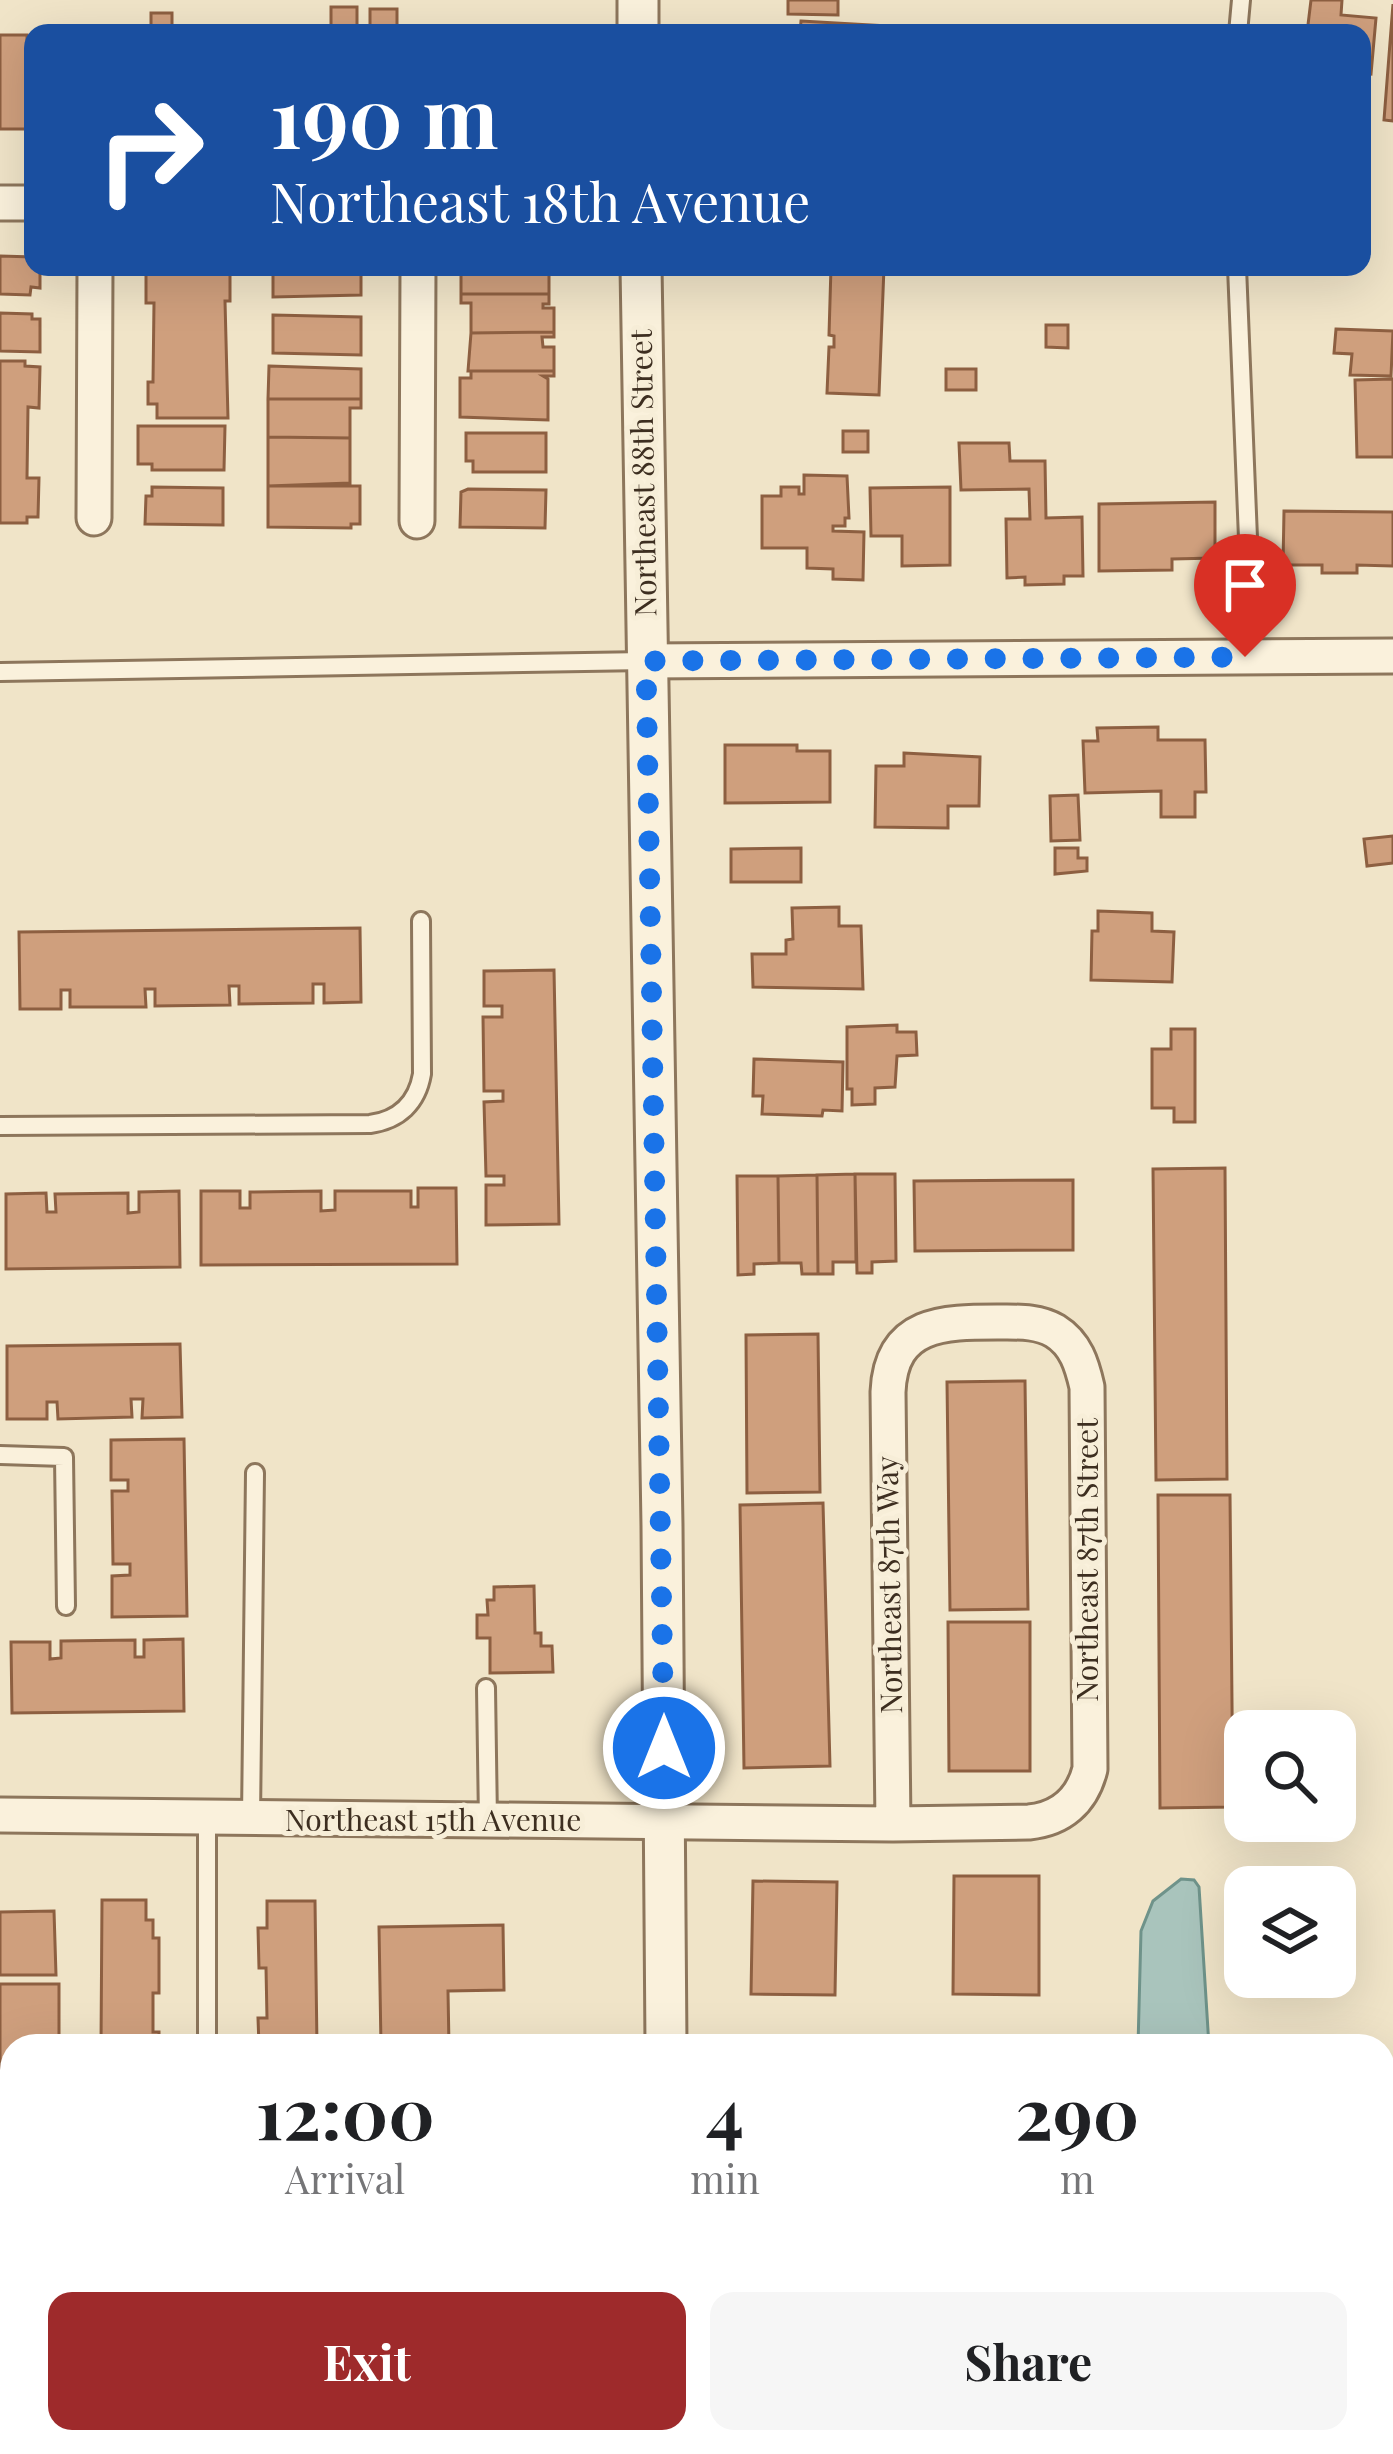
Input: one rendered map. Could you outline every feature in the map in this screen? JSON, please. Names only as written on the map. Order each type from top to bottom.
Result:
[{"type":"street","points":[[94,518],[95,276]]},
{"type":"street","points":[[417,520],[418,276]]},
{"type":"street","name":"Northeast 88th Street","points":[[641,276],[666,2034]]},
{"type":"street","points":[[646,661],[1393,656]]},
{"type":"street","name":"Northeast 87th Street","points":[[902,1349],[931,1325],[1031,1322],[1051,1328],[1070,1344],[1081,1362],[1087,1387],[1090,1769],[1076,1801]]},
{"type":"street","name":"Northeast 87th Way","points":[[893,1824],[888,1392],[889,1376],[902,1349]]},
{"type":"street","name":"Northeast 15th Avenue","points":[[0,1815],[893,1824],[1037,1822],[1062,1813],[1076,1801]]},
{"type":"lane","points":[[1237,276],[1249,563],[1245,657]]},
{"type":"lane","points":[[0,672],[646,661]]},
{"type":"lane","points":[[0,1126],[370,1124],[396,1116],[416,1094],[422,1074],[421,921]]},
{"type":"lane","points":[[0,1455],[64,1457],[66,1606]]},
{"type":"lane","points":[[251,1820],[255,1473]]},
{"type":"lane","points":[[486,1688],[488,1821]]},
{"type":"lane","points":[[207,1819],[207,2034]]},
{"type":"water","points":[[1181,1879],[1194,1880],[1199,1887],[1208,2034],[1138,2034],[1141,1931],[1153,1901]]},
{"type":"building","points":[[788,0],[838,0],[838,15],[788,14]]},
{"type":"building","points":[[1311,0],[1342,0],[1341,15],[1376,18],[1371,74],[1371,24],[1308,24]]},
{"type":"building","points":[[1393,4],[1393,121],[1384,120]]},
{"type":"building","points":[[331,7],[357,7],[357,24],[331,24]]},
{"type":"building","points":[[370,9],[397,9],[397,24],[370,24]]},
{"type":"building","points":[[151,13],[172,13],[172,24],[151,24]]},
{"type":"building","points":[[0,35],[24,35],[24,129],[0,129]]},
{"type":"building","points":[[0,256],[24,257],[24,276],[40,276],[40,288],[31,287],[30,295],[0,294]]},
{"type":"building","points":[[146,276],[230,276],[230,301],[225,301],[228,418],[157,418],[157,404],[148,404],[148,382],[153,382],[154,303],[146,303]]},
{"type":"building","points":[[273,276],[361,276],[361,295],[273,297]]},
{"type":"building","points":[[461,276],[549,276],[549,294],[461,294]]},
{"type":"building","points":[[831,276],[884,276],[879,395],[827,393],[829,347],[834,347],[834,336],[829,335]]},
{"type":"building","points":[[461,294],[549,294],[549,304],[543,308],[554,308],[554,332],[471,333],[471,303],[461,303]]},
{"type":"building","points":[[0,313],[32,314],[32,319],[40,319],[40,352],[0,351]]},
{"type":"building","points":[[273,315],[361,317],[361,355],[273,353]]},
{"type":"building","points":[[1046,325],[1068,325],[1068,348],[1046,347]]},
{"type":"building","points":[[1336,329],[1393,331],[1391,376],[1350,375],[1352,354],[1334,353]]},
{"type":"building","points":[[554,332],[554,337],[542,337],[543,347],[554,347],[554,371],[468,371],[471,333]]},
{"type":"building","points":[[0,361],[25,361],[25,366],[40,367],[39,408],[28,407],[27,478],[39,478],[38,517],[27,517],[27,523],[0,523]]},
{"type":"building","points":[[269,366],[361,369],[361,399],[268,399]]},
{"type":"building","points":[[946,369],[976,369],[976,390],[946,390]]},
{"type":"building","points":[[471,371],[554,371],[554,376],[543,376],[548,379],[548,420],[460,417],[460,378],[471,378]]},
{"type":"building","points":[[1393,379],[1393,457],[1357,457],[1355,380]]},
{"type":"building","points":[[268,399],[361,399],[361,408],[350,408],[350,438],[268,437]]},
{"type":"building","points":[[138,426],[225,426],[224,470],[152,470],[152,464],[138,464]]},
{"type":"building","points":[[843,431],[868,431],[868,452],[843,452]]},
{"type":"building","points":[[466,433],[546,433],[546,472],[473,472],[473,461],[466,461]]},
{"type":"building","points":[[268,437],[350,438],[350,483],[268,486]]},
{"type":"building","points":[[959,443],[1009,443],[1010,461],[1045,461],[1046,518],[1082,517],[1083,576],[1064,576],[1064,584],[1025,585],[1025,577],[1007,578],[1006,519],[1030,519],[1029,489],[961,490]]},
{"type":"building","points":[[804,475],[847,476],[849,518],[845,526],[833,526],[833,531],[864,532],[863,580],[833,579],[833,569],[807,568],[807,548],[762,548],[762,496],[781,496],[781,487],[799,487],[799,494],[804,494]]},
{"type":"building","points":[[268,486],[360,486],[360,524],[351,524],[351,528],[268,527]]},
{"type":"building","points":[[152,487],[223,488],[223,525],[145,524],[146,496],[152,496]]},
{"type":"building","points":[[950,487],[950,565],[902,566],[902,536],[871,536],[870,488]]},
{"type":"building","points":[[546,490],[545,528],[460,527],[461,492]]},
{"type":"building","points":[[1215,502],[1215,558],[1172,559],[1172,570],[1099,571],[1099,504]]},
{"type":"building","points":[[1284,511],[1393,512],[1393,566],[1357,565],[1357,573],[1322,573],[1322,565],[1283,565]]},
{"type":"building","points":[[1158,727],[1158,740],[1205,740],[1206,792],[1195,792],[1195,817],[1161,817],[1161,791],[1085,793],[1083,741],[1098,741],[1097,728]]},
{"type":"building","points":[[725,745],[797,745],[797,751],[830,751],[830,802],[725,803]]},
{"type":"building","points":[[904,753],[980,757],[979,806],[948,806],[948,828],[875,827],[876,766],[904,766]]},
{"type":"building","points":[[1078,795],[1080,840],[1051,841],[1050,796]]},
{"type":"building","points":[[1393,836],[1393,863],[1367,866],[1364,839]]},
{"type":"building","points":[[801,848],[801,882],[731,882],[731,849]]},
{"type":"building","points":[[1055,848],[1078,848],[1078,858],[1087,858],[1087,871],[1055,874]]},
{"type":"building","points":[[839,907],[839,926],[861,926],[863,989],[753,987],[752,954],[786,954],[786,940],[793,939],[792,908]]},
{"type":"building","points":[[1098,911],[1152,913],[1152,931],[1174,932],[1172,982],[1091,980],[1092,931],[1098,931]]},
{"type":"building","points":[[360,928],[361,1002],[324,1003],[324,984],[313,984],[313,1003],[239,1004],[239,986],[229,986],[230,1005],[155,1006],[155,989],[145,989],[146,1007],[70,1007],[70,990],[61,990],[61,1009],[20,1009],[19,932]]},
{"type":"building","points":[[554,970],[559,1224],[486,1225],[486,1185],[504,1185],[504,1176],[486,1176],[484,1102],[503,1101],[503,1091],[484,1091],[483,1017],[502,1017],[502,1006],[484,1006],[484,971]]},
{"type":"building","points":[[897,1025],[897,1032],[916,1032],[917,1055],[897,1056],[895,1087],[875,1088],[875,1104],[852,1105],[852,1089],[847,1089],[847,1027]]},
{"type":"building","points":[[1171,1029],[1195,1029],[1195,1122],[1174,1122],[1174,1108],[1152,1108],[1152,1049],[1171,1049]]},
{"type":"building","points":[[754,1059],[843,1062],[842,1111],[823,1110],[822,1116],[762,1114],[763,1096],[753,1096]]},
{"type":"building","points":[[1225,1168],[1227,1479],[1156,1480],[1153,1169]]},
{"type":"building","points":[[855,1174],[856,1262],[833,1262],[833,1274],[818,1274],[817,1175]]},
{"type":"building","points":[[855,1174],[895,1174],[896,1261],[872,1262],[872,1273],[857,1273]]},
{"type":"building","points":[[817,1175],[818,1274],[802,1274],[801,1263],[779,1263],[778,1176]]},
{"type":"building","points":[[737,1176],[778,1176],[779,1263],[754,1264],[754,1274],[738,1275]]},
{"type":"building","points":[[1073,1180],[1073,1250],[915,1251],[914,1181]]},
{"type":"building","points":[[418,1188],[456,1188],[457,1264],[201,1265],[201,1191],[240,1191],[240,1208],[250,1208],[250,1192],[321,1191],[321,1211],[335,1210],[335,1191],[411,1191],[411,1207],[418,1207]]},
{"type":"building","points":[[179,1191],[180,1267],[6,1269],[6,1194],[46,1193],[47,1212],[56,1212],[55,1194],[128,1193],[128,1213],[139,1212],[139,1192]]},
{"type":"building","points":[[818,1334],[820,1492],[747,1493],[746,1335]]},
{"type":"building","points":[[180,1344],[182,1417],[142,1418],[143,1399],[131,1399],[132,1417],[58,1419],[57,1402],[47,1402],[47,1419],[7,1419],[7,1346]]},
{"type":"building","points":[[1025,1381],[1028,1609],[950,1610],[947,1382]]},
{"type":"building","points":[[184,1439],[187,1616],[112,1617],[112,1576],[130,1575],[130,1564],[113,1564],[112,1491],[128,1491],[128,1480],[111,1480],[111,1440]]},
{"type":"building","points":[[1158,1495],[1230,1495],[1232,1710],[1224,1710],[1224,1807],[1160,1808]]},
{"type":"building","points":[[823,1503],[830,1766],[744,1768],[740,1505]]},
{"type":"building","points":[[534,1586],[535,1633],[541,1633],[541,1646],[552,1646],[553,1672],[490,1673],[490,1638],[477,1638],[477,1615],[488,1615],[487,1600],[494,1600],[494,1587]]},
{"type":"building","points":[[948,1622],[1030,1622],[1030,1771],[949,1771]]},
{"type":"building","points":[[183,1639],[184,1711],[12,1713],[11,1642],[50,1642],[50,1659],[61,1658],[61,1641],[135,1640],[135,1657],[144,1657],[144,1640]]},
{"type":"building","points":[[954,1876],[1039,1876],[1039,1995],[953,1994]]},
{"type":"building","points":[[753,1881],[837,1882],[835,1995],[751,1994]]},
{"type":"building","points":[[102,1900],[146,1900],[146,1920],[153,1920],[153,1938],[159,1938],[153,2032],[159,2034],[101,2034]]},
{"type":"building","points":[[267,1901],[315,1901],[317,2034],[259,2034],[258,2018],[267,2018],[266,1968],[259,1968],[258,1928],[267,1928]]},
{"type":"building","points":[[54,1911],[56,1975],[0,1975],[0,1912]]},
{"type":"building","points":[[503,1925],[504,1990],[448,1991],[449,2034],[381,2034],[379,1927]]},
{"type":"building","points":[[0,1984],[59,1984],[59,2034],[0,2034]]},
{"type":"route","points":[[664,1748],[646,661],[1245,657]]}]
